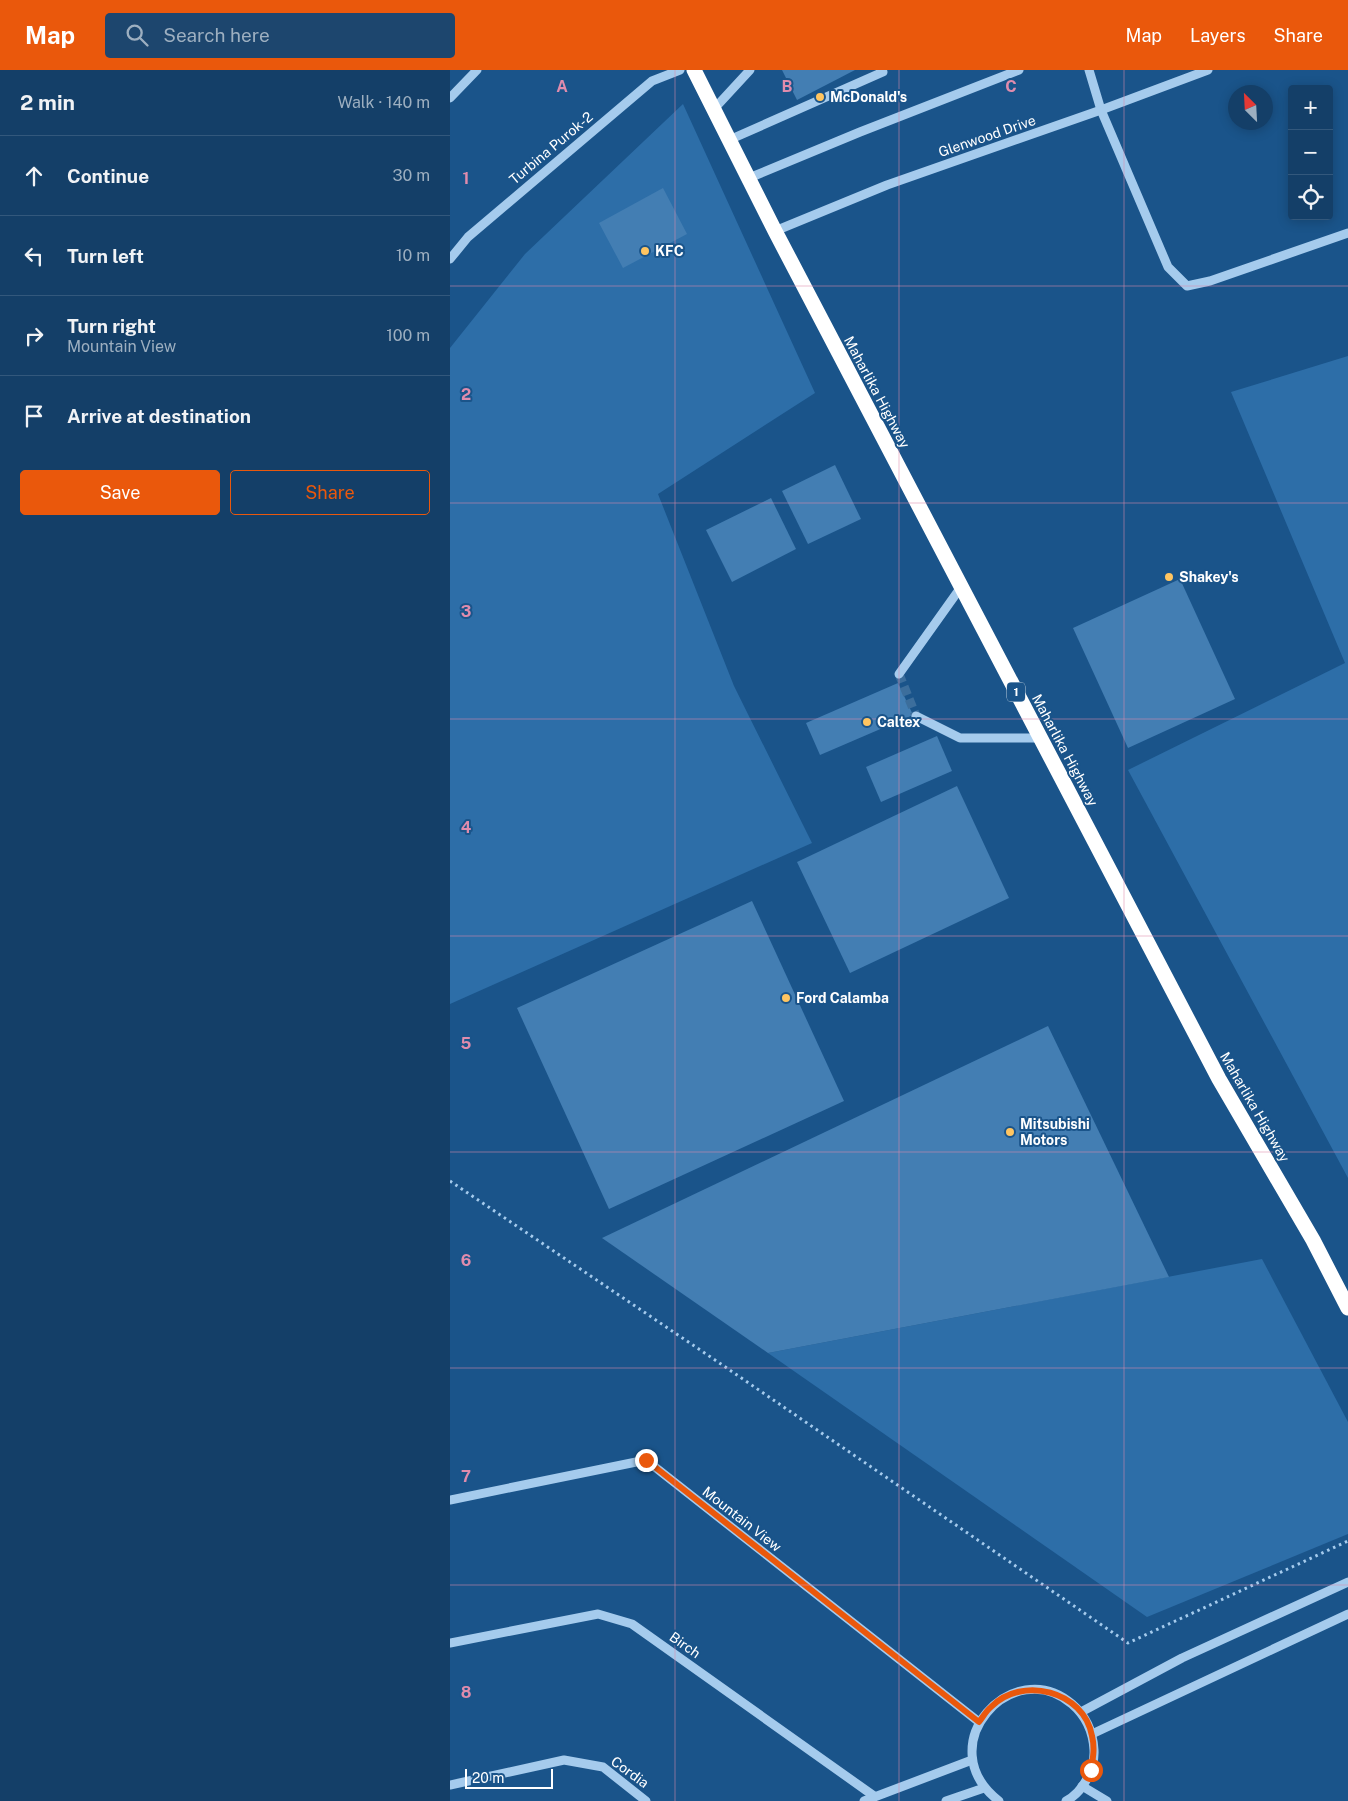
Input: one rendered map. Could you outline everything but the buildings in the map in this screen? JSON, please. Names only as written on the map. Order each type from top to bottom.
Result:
[{"type":"highway","name":"Maharlika Highway","points":[[694,70],[775,231],[960,587],[1219,1079],[1313,1240],[1348,1308]]},
{"type":"street","points":[[450,98],[477,70]]},
{"type":"street","name":"Turbina Purok-2","points":[[450,259],[468,237],[652,82],[680,70]]},
{"type":"street","points":[[714,109],[750,70]]},
{"type":"street","points":[[730,140],[883,72],[882,70]]},
{"type":"street","points":[[748,178],[1019,70]]},
{"type":"street","points":[[1089,70],[1102,110],[1168,268],[1187,286],[1210,281],[1348,233]]},
{"type":"street","name":"Glenwood Drive","points":[[775,231],[887,185],[1102,110],[1208,70]]},
{"type":"street","points":[[899,674],[960,587]]},
{"type":"street","points":[[916,716],[960,738],[1040,738]]},
{"type":"street","name":"Mountain View","points":[[450,1500],[646,1460],[979,1722]]},
{"type":"street","points":[[1081,1712],[1182,1658],[1348,1582]]},
{"type":"street","name":"Birch","points":[[450,1643],[598,1614],[632,1624],[874,1796]]},
{"type":"street","points":[[1092,1734],[1348,1614]]},
{"type":"street","points":[[1000,1801],[984,1788],[977,1775],[972,1760],[973,1740],[979,1722],[991,1706],[1008,1695],[1027,1690],[1047,1691],[1066,1698],[1081,1712],[1092,1734],[1094,1752],[1091,1770],[1082,1786],[1066,1801]]},
{"type":"street","name":"Cordia","points":[[450,1785],[564,1760],[603,1767],[646,1801]]},
{"type":"street","points":[[864,1801],[972,1760]]},
{"type":"street","points":[[1082,1786],[1108,1801]]},
{"type":"street","points":[[946,1801],[984,1788]]},
{"type":"path","points":[[450,1181],[1128,1643],[1348,1542]]},
{"type":"shaded area","points":[[683,104],[815,393],[658,494],[734,686],[812,843],[450,1004],[450,348],[525,254]]},
{"type":"shaded area","points":[[1348,356],[1348,1178],[1128,770],[1345,663],[1231,392]]},
{"type":"shaded area","points":[[1262,1259],[1348,1422],[1348,1534],[1147,1617],[768,1353]]},
{"type":"tunnel","points":[[899,674],[916,716]]},
{"type":"place","name":"McDonald's","points":[[820,97]]},
{"type":"place","name":"KFC","points":[[645,251]]},
{"type":"place","name":"Shakey's","points":[[1169,577]]},
{"type":"place","name":"Caltex","points":[[867,722]]},
{"type":"place","name":"Ford Calamba","points":[[786,998]]},
{"type":"place","name":"Mitsubishi Motors","points":[[1010,1132]]},
{"type":"route","points":[[646,1460],[979,1722],[991,1706],[1008,1695],[1027,1690],[1047,1691],[1066,1698],[1081,1712],[1092,1734],[1094,1752],[1091,1770]]}]
